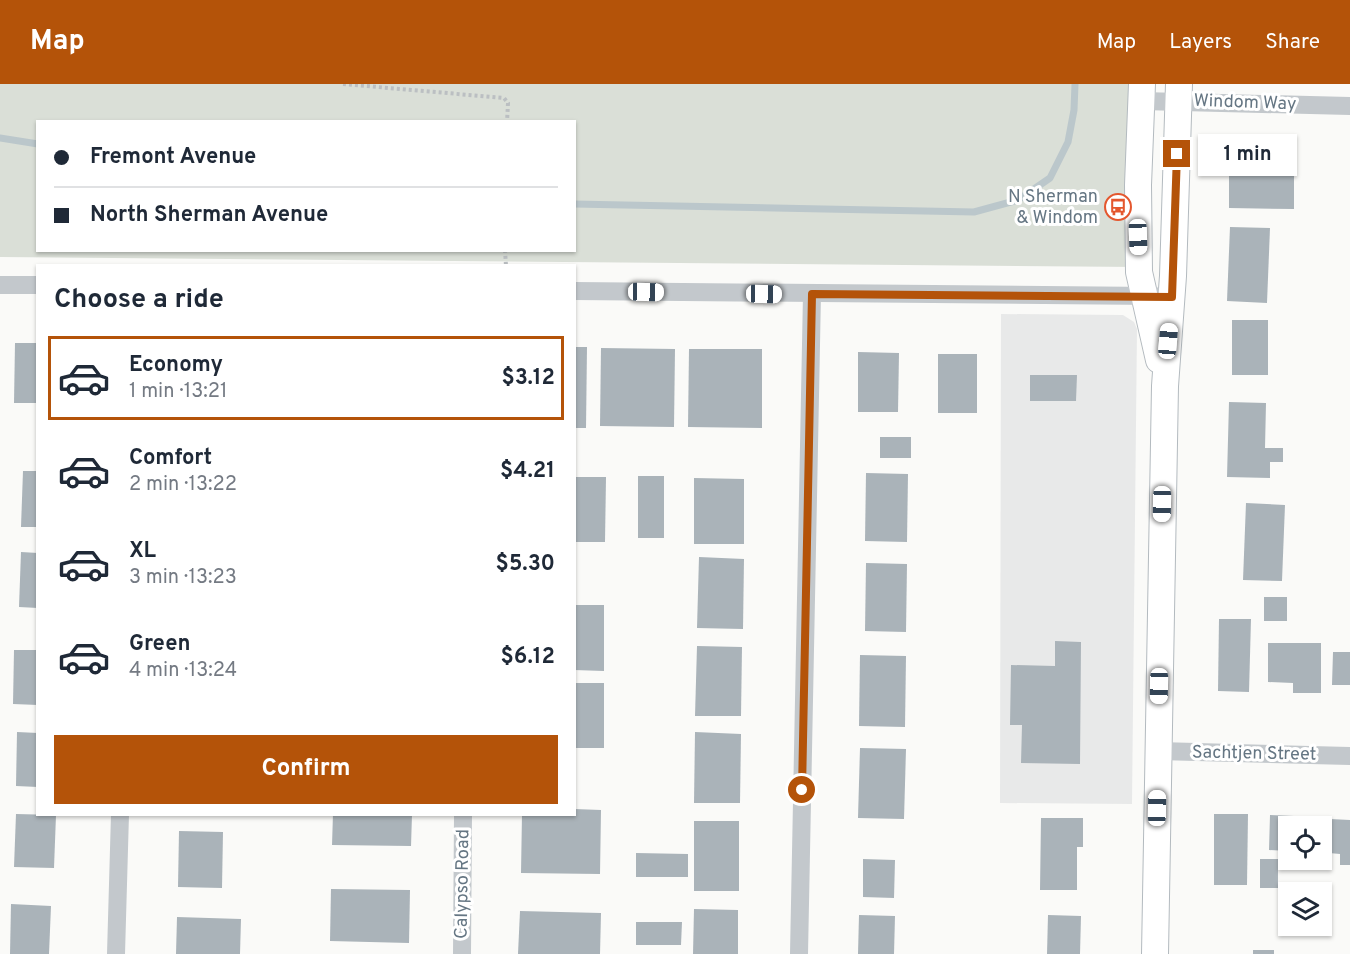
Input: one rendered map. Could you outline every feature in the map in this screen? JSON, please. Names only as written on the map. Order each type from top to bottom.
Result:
[{"type":"street","name":"Windom Way","points":[[1141,93],[1179,93],[1350,106]]},
{"type":"street","points":[[1141,93],[1139,272],[1165,386]]},
{"type":"street","points":[[1155,954],[1165,386],[1172,297],[1179,93]]},
{"type":"street","points":[[0,285],[36,285]]},
{"type":"street","points":[[576,291],[1172,297]]},
{"type":"street","points":[[799,954],[812,294]]},
{"type":"street","name":"Sachtjen Street","points":[[1158,751],[1350,756]]},
{"type":"street","points":[[116,954],[120,816]]},
{"type":"street","name":"Calypso Road","points":[[462,954],[463,816]]},
{"type":"path","points":[[343,84],[504,98],[508,104],[507,120]]},
{"type":"shaded area","points":[[0,84],[1141,84],[1139,267],[0,257]]},
{"type":"shaded area","points":[[1001,314],[1123,315],[1134,322],[1137,329],[1132,804],[1000,803]]},
{"type":"building","points":[[1257,156],[1294,157],[1294,209],[1229,208],[1229,167],[1257,167]]},
{"type":"building","points":[[1230,227],[1270,228],[1267,303],[1227,301]]},
{"type":"building","points":[[1232,320],[1268,320],[1268,375],[1232,375]]},
{"type":"building","points":[[15,343],[36,343],[36,403],[14,403]]},
{"type":"building","points":[[576,347],[587,347],[586,428],[576,428]]},
{"type":"building","points":[[601,348],[675,349],[674,427],[600,426]]},
{"type":"building","points":[[689,349],[762,349],[762,428],[688,427]]},
{"type":"building","points":[[858,352],[899,353],[898,412],[858,412]]},
{"type":"building","points":[[938,354],[977,354],[977,413],[938,413]]},
{"type":"building","points":[[1030,375],[1077,375],[1076,401],[1030,401]]},
{"type":"building","points":[[1229,402],[1266,403],[1265,448],[1283,448],[1283,462],[1270,462],[1270,478],[1227,477]]},
{"type":"building","points":[[880,437],[911,437],[911,458],[880,458]]},
{"type":"building","points":[[23,471],[36,471],[36,527],[21,527]]},
{"type":"building","points":[[866,473],[908,474],[907,542],[865,541]]},
{"type":"building","points":[[638,476],[664,476],[664,538],[638,538]]},
{"type":"building","points":[[576,477],[606,477],[605,542],[576,542]]},
{"type":"building","points":[[694,478],[744,479],[744,544],[694,544]]},
{"type":"building","points":[[1246,503],[1285,505],[1282,581],[1243,580]]},
{"type":"building","points":[[21,552],[36,553],[36,608],[19,607]]},
{"type":"building","points":[[699,557],[744,559],[743,629],[697,628]]},
{"type":"building","points":[[866,563],[907,564],[906,632],[865,631]]},
{"type":"building","points":[[1264,597],[1287,597],[1287,621],[1264,621]]},
{"type":"building","points":[[576,605],[604,605],[604,671],[576,670]]},
{"type":"building","points":[[1219,619],[1251,619],[1249,692],[1218,691]]},
{"type":"building","points":[[1055,641],[1081,642],[1080,764],[1021,763],[1022,725],[1010,725],[1011,665],[1055,666]]},
{"type":"building","points":[[1268,643],[1321,643],[1321,693],[1293,693],[1293,683],[1268,682]]},
{"type":"building","points":[[697,646],[742,647],[741,716],[695,716]]},
{"type":"building","points":[[14,650],[36,650],[36,705],[13,704]]},
{"type":"building","points":[[1333,652],[1350,652],[1350,685],[1332,685]]},
{"type":"building","points":[[860,655],[906,656],[905,727],[859,726]]},
{"type":"building","points":[[576,683],[604,683],[604,748],[576,748]]},
{"type":"building","points":[[17,732],[36,733],[36,787],[16,786]]},
{"type":"building","points":[[695,732],[741,734],[740,803],[694,803]]},
{"type":"building","points":[[860,748],[906,749],[904,819],[858,818]]},
{"type":"building","points":[[576,809],[601,810],[600,874],[521,873],[522,816],[576,816]]},
{"type":"building","points":[[16,814],[56,816],[54,868],[14,867]]},
{"type":"building","points":[[1214,814],[1248,814],[1247,885],[1214,885]]},
{"type":"building","points":[[1270,815],[1294,816],[1278,816],[1278,850],[1269,850]]},
{"type":"building","points":[[333,816],[412,816],[411,846],[332,845]]},
{"type":"building","points":[[1041,818],[1083,818],[1083,847],[1077,847],[1077,890],[1040,890]]},
{"type":"building","points":[[1332,819],[1350,820],[1350,865],[1340,865],[1340,854],[1332,853]]},
{"type":"building","points":[[694,821],[739,821],[739,891],[694,891]]},
{"type":"building","points":[[179,831],[223,832],[222,888],[178,887]]},
{"type":"building","points":[[636,853],[688,854],[688,877],[636,877]]},
{"type":"building","points":[[863,859],[895,860],[894,898],[863,897]]},
{"type":"building","points":[[1260,859],[1278,859],[1278,888],[1260,888]]},
{"type":"building","points":[[331,889],[410,890],[409,943],[330,941]]},
{"type":"building","points":[[11,904],[51,906],[49,954],[10,954]]},
{"type":"building","points":[[694,909],[738,910],[738,954],[693,954]]},
{"type":"building","points":[[520,911],[601,913],[600,954],[518,954]]},
{"type":"building","points":[[859,915],[895,916],[894,954],[858,954]]},
{"type":"building","points":[[1048,915],[1081,916],[1080,954],[1047,954]]},
{"type":"building","points":[[177,917],[241,919],[240,954],[176,954]]},
{"type":"building","points":[[636,922],[682,922],[681,945],[636,945]]},
{"type":"building","points":[[1253,950],[1274,950],[1274,954],[1253,954]]},
{"type":"waterway","points":[[576,204],[974,212],[1018,200],[1050,178],[1068,142],[1074,110],[1075,84]]},
{"type":"waterway","points":[[0,138],[36,144]]},
{"type":"place","name":"N Sherman & Windom","points":[[1118,207]]},
{"type":"route","points":[[802,790],[812,294],[1172,297],[1177,154]]}]
